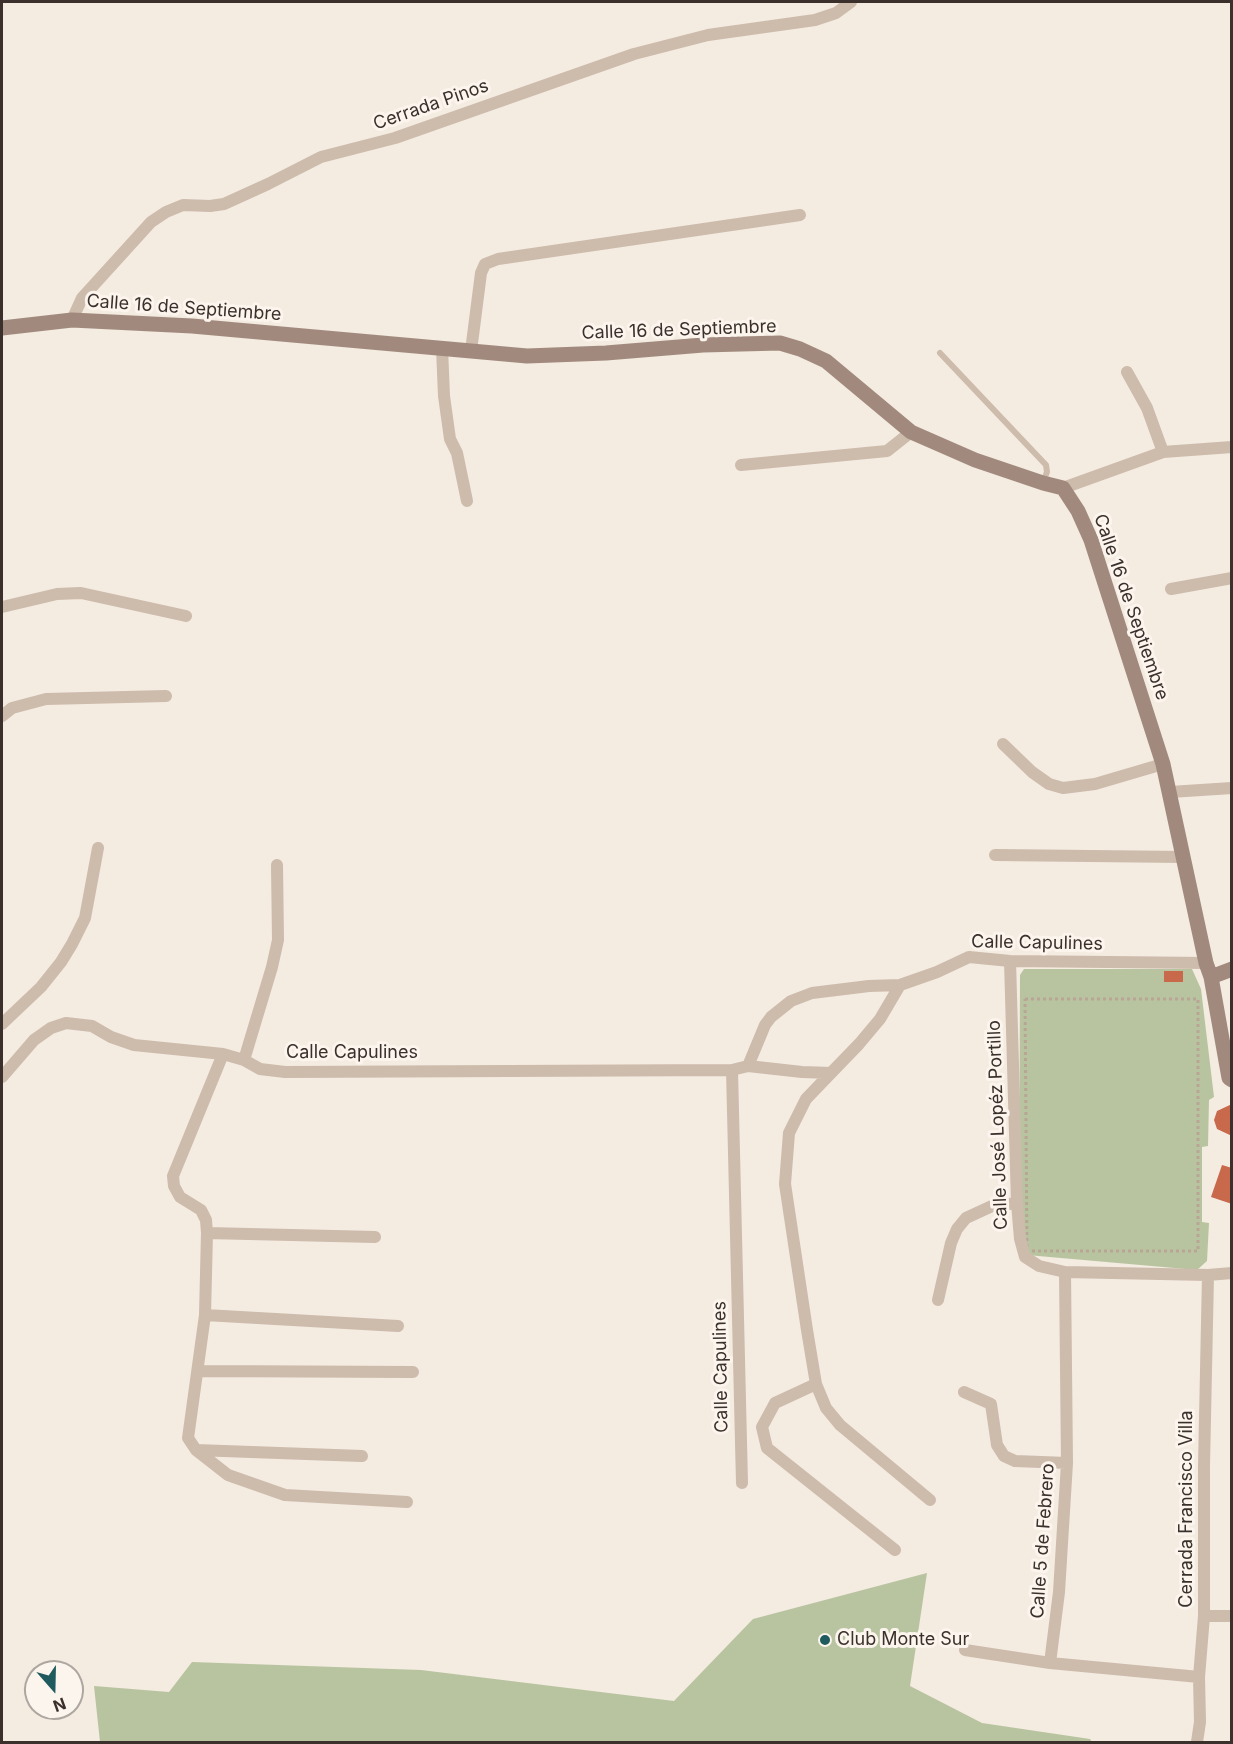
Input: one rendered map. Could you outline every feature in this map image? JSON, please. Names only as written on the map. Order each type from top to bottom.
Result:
[{"type":"main road","name":"Calle 16 de Septiembre","points":[[2,328],[72,320],[192,326],[526,356],[606,353],[703,345],[780,344],[801,349],[826,361],[911,432],[975,459],[1063,488],[1078,511],[1091,540],[1163,764],[1230,1079]]},
{"type":"main road","points":[[1208,970],[1232,969]]},
{"type":"street","name":"Cerrada Pinos","points":[[72,320],[82,298],[151,222],[183,205],[224,204],[321,157],[395,138],[634,54],[708,35],[815,20],[836,13],[851,2]]},
{"type":"street","points":[[471,351],[481,273],[485,264],[498,259],[800,215]]},
{"type":"street","points":[[442,348],[444,396],[450,439],[457,453],[467,501]]},
{"type":"street","points":[[1127,372],[1147,408],[1163,452]]},
{"type":"street","points":[[741,465],[886,451],[911,432]]},
{"type":"street","points":[[1063,488],[1163,452],[1232,447]]},
{"type":"street","points":[[1171,589],[1232,578]]},
{"type":"street","points":[[2,607],[57,594],[81,593],[186,616]]},
{"type":"street","points":[[2,716],[12,708],[46,699],[166,696]]},
{"type":"street","points":[[1003,744],[1048,784],[1063,788],[1095,784],[1163,764]]},
{"type":"street","points":[[1170,792],[1232,788]]},
{"type":"street","points":[[2,1024],[40,987],[61,962],[72,944],[85,918],[98,848]]},
{"type":"street","points":[[995,855],[1184,857]]},
{"type":"street","points":[[244,1060],[278,940],[277,865]]},
{"type":"street","name":"Calle Capulines","points":[[2,1077],[34,1040],[51,1028],[66,1023],[92,1026],[111,1037],[134,1045],[223,1054],[244,1060],[260,1069],[285,1072],[732,1070],[748,1066],[765,1025],[771,1017],[791,1001],[812,993],[869,986],[900,985],[969,957],[1208,970]]},
{"type":"street","name":"Calle José Lopéz Portillo","points":[[1010,961],[1017,1203],[1024,1257],[1039,1266],[1065,1272],[1208,1275],[1232,1273]]},
{"type":"street","points":[[900,985],[880,1019],[807,1099],[789,1133],[784,1184],[816,1384],[826,1408],[840,1425],[930,1500]]},
{"type":"street","points":[[223,1054],[173,1176],[174,1186],[180,1197],[201,1210],[206,1220],[207,1233],[205,1315],[188,1438],[196,1450],[228,1474],[285,1495],[407,1502]]},
{"type":"street","points":[[748,1066],[831,1073]]},
{"type":"street","name":"Calle Capulines","points":[[732,1070],[742,1483]]},
{"type":"street","points":[[938,1300],[951,1243],[957,1229],[966,1218],[992,1206],[1017,1203]]},
{"type":"street","points":[[207,1233],[375,1237]]},
{"type":"street","name":"Calle 5 de Febrero","points":[[1050,1663],[1059,1592],[1067,1463],[1065,1272]]},
{"type":"street","name":"Cerrada Francisco Villa","points":[[1197,1743],[1200,1722],[1199,1677],[1204,1616],[1208,1275]]},
{"type":"street","points":[[205,1315],[398,1326]]},
{"type":"street","points":[[198,1371],[413,1372]]},
{"type":"street","points":[[816,1384],[775,1403],[762,1427],[767,1448],[895,1550]]},
{"type":"street","points":[[963,1392],[991,1404],[997,1445],[1004,1456],[1015,1461],[1067,1463]]},
{"type":"street","points":[[196,1450],[362,1456]]},
{"type":"street","points":[[1204,1616],[1232,1616]]},
{"type":"street","points":[[966,1650],[1050,1663],[1199,1677]]},
{"type":"lane","points":[[940,353],[1046,465],[1047,472],[1043,483]]},
{"type":"path","points":[[1025,999],[1198,999],[1198,1251],[1027,1251],[1025,999]]},
{"type":"green space","points":[[1024,969],[1192,969],[1201,989],[1214,1097],[1209,1100],[1208,1146],[1202,1147],[1202,1222],[1209,1223],[1207,1261],[1197,1270],[1027,1255],[1019,1249],[1020,975]]},
{"type":"green space","name":"Club Monte Sur","points":[[927,1573],[910,1686],[982,1723],[1090,1739],[1092,1742],[100,1742],[94,1686],[169,1692],[192,1662],[421,1670],[674,1701],[753,1619]]},
{"type":"building","points":[[1164,971],[1183,971],[1183,982],[1164,982]]},
{"type":"building","points":[[1232,1104],[1232,1136],[1217,1129],[1214,1120],[1217,1111]]},
{"type":"building","points":[[1222,1165],[1232,1168],[1232,1204],[1211,1197]]},
{"type":"place","name":"Club Monte Sur","points":[[825,1640]]}]
